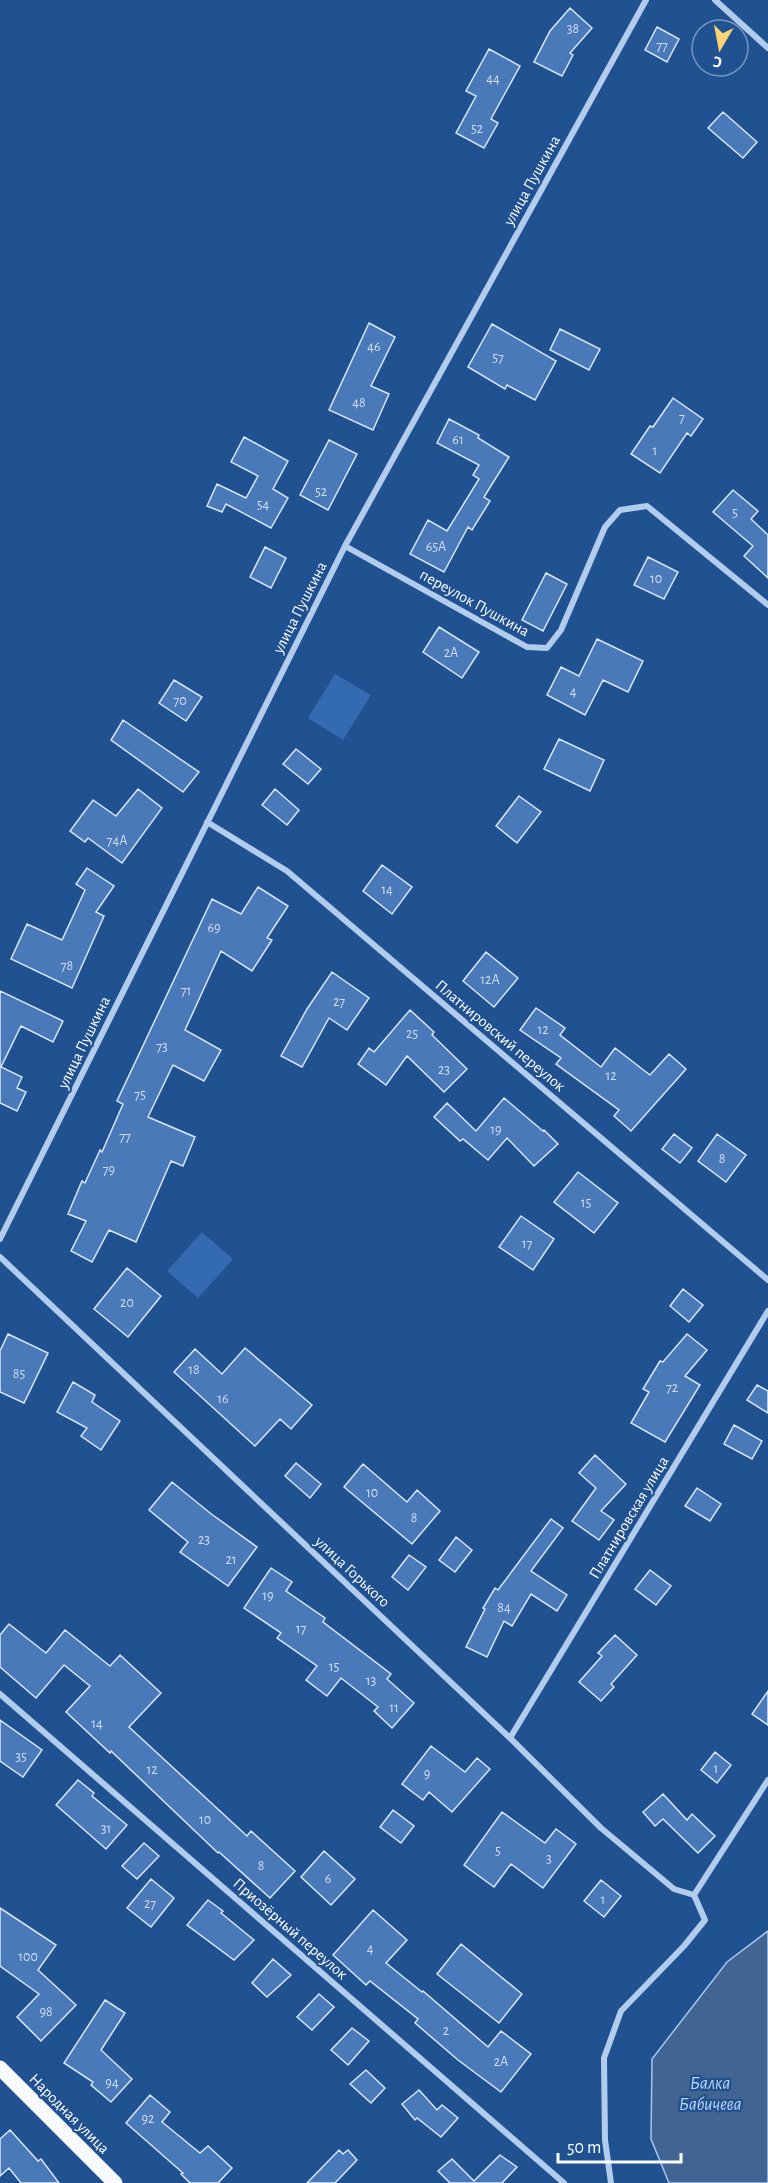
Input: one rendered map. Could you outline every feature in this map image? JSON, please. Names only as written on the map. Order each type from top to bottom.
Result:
[{"type":"main road","name":"Народная улица","points":[[0,2068],[115,2183]]},
{"type":"street","name":"улица Пушкина","points":[[0,1239],[345,546],[646,0]]},
{"type":"street","points":[[715,0],[768,48]]},
{"type":"street","name":"переулок Пушкина","points":[[345,546],[527,647],[547,648],[561,630],[605,527],[620,510],[647,506],[768,605]]},
{"type":"street","name":"Платнировский переулок","points":[[207,822],[287,871],[768,1280]]},
{"type":"street","name":"улица Горького","points":[[0,1257],[510,1738],[601,1828],[674,1889],[694,1895]]},
{"type":"street","name":"Платнировская улица","points":[[510,1738],[768,1311]]},
{"type":"street","name":"Приозёрный переулок","points":[[0,1694],[564,2183]]},
{"type":"street","points":[[611,2183],[605,2140],[604,2058],[621,2011],[684,1946],[705,1920],[694,1895],[768,1780]]},
{"type":"shaded area","points":[[335,674],[371,695],[343,740],[308,718]]},
{"type":"shaded area","points":[[202,1232],[233,1259],[198,1298],[167,1271]]},
{"type":"water","name":"Балка Бабичева","points":[[768,1931],[768,2183],[669,2183],[651,2139],[652,2059],[727,1962]]},
{"type":"building","points":[[570,8],[592,28],[570,53],[573,55],[562,76],[534,62],[550,31]]},
{"type":"building","points":[[657,27],[679,39],[667,62],[645,50]]},
{"type":"building","points":[[489,49],[520,66],[491,119],[498,123],[484,148],[456,133],[476,96],[466,91]]},
{"type":"building","points":[[723,112],[757,142],[743,158],[708,128]]},
{"type":"building","points":[[369,323],[395,337],[371,386],[389,394],[373,430],[329,410]]},
{"type":"building","points":[[492,324],[556,361],[535,400],[507,385],[505,389],[468,367]]},
{"type":"building","points":[[560,329],[600,349],[589,370],[550,350]]},
{"type":"building","points":[[673,398],[703,419],[691,436],[687,433],[660,473],[631,454]]},
{"type":"building","points":[[449,419],[479,435],[478,438],[509,457],[484,497],[490,501],[472,530],[468,527],[444,572],[410,554],[428,520],[447,531],[479,479],[473,475],[479,465],[437,443]]},
{"type":"building","points":[[244,437],[288,461],[273,489],[288,498],[271,528],[226,504],[222,512],[207,506],[217,484],[246,498],[258,476],[231,462]]},
{"type":"building","points":[[329,440],[357,454],[328,510],[300,495]]},
{"type":"building","points":[[733,490],[758,511],[751,519],[768,535],[768,578],[744,556],[753,546],[713,512]]},
{"type":"building","points":[[265,547],[286,558],[271,588],[250,577]]},
{"type":"building","points":[[648,557],[678,572],[664,599],[634,585]]},
{"type":"building","points":[[546,573],[567,584],[543,631],[522,620]]},
{"type":"building","points":[[439,627],[479,652],[462,678],[423,652]]},
{"type":"building","points":[[597,639],[643,661],[628,692],[603,680],[585,715],[547,695],[561,667],[579,676]]},
{"type":"building","points":[[174,680],[202,697],[186,721],[159,703]]},
{"type":"building","points":[[123,720],[199,772],[183,792],[111,740]]},
{"type":"building","points":[[559,739],[604,760],[590,791],[544,769]]},
{"type":"building","points":[[296,749],[321,769],[308,784],[283,764]]},
{"type":"building","points":[[138,789],[162,808],[122,863],[88,838],[85,842],[70,831],[93,800],[116,816]]},
{"type":"building","points":[[275,789],[299,810],[287,825],[262,805]]},
{"type":"building","points":[[519,796],[541,812],[517,843],[496,826]]},
{"type":"building","points":[[382,865],[412,887],[392,914],[363,891]]},
{"type":"building","points":[[87,868],[114,886],[96,912],[104,916],[72,988],[11,959],[27,924],[62,940],[85,890],[76,884]]},
{"type":"building","points":[[258,887],[288,906],[267,938],[272,940],[252,971],[221,951],[185,1030],[221,1050],[204,1081],[173,1065],[148,1117],[195,1137],[183,1166],[171,1161],[136,1242],[109,1230],[92,1262],[71,1251],[86,1221],[68,1214],[82,1181],[85,1183],[100,1150],[102,1152],[123,1104],[117,1101],[212,899],[241,914]]},
{"type":"building","points":[[486,952],[518,978],[494,1007],[463,981]]},
{"type":"building","points":[[332,972],[369,998],[347,1030],[329,1018],[302,1067],[281,1056],[307,1009]]},
{"type":"building","points":[[0,991],[63,1021],[53,1042],[21,1026],[1,1067],[22,1077],[17,1088],[26,1092],[17,1111],[0,1103]]},
{"type":"building","points":[[536,1008],[565,1028],[560,1035],[601,1067],[615,1048],[650,1075],[669,1054],[686,1069],[631,1131],[614,1116],[619,1110],[556,1064],[561,1058],[520,1030]]},
{"type":"building","points":[[410,1010],[434,1032],[432,1035],[467,1069],[444,1092],[407,1056],[386,1085],[358,1064],[369,1048],[374,1052]]},
{"type":"building","points":[[504,1098],[558,1144],[534,1166],[507,1138],[488,1160],[463,1139],[460,1141],[434,1117],[447,1103],[476,1131]]},
{"type":"building","points":[[674,1134],[692,1148],[680,1163],[662,1149]]},
{"type":"building","points":[[717,1134],[746,1155],[726,1182],[698,1161]]},
{"type":"building","points":[[578,1172],[618,1203],[594,1233],[554,1202]]},
{"type":"building","points":[[521,1216],[554,1239],[533,1270],[499,1247]]},
{"type":"building","points":[[127,1268],[161,1296],[128,1337],[94,1309]]},
{"type":"building","points":[[683,1289],[703,1305],[689,1322],[670,1306]]},
{"type":"building","points":[[8,1334],[48,1353],[24,1403],[0,1392],[0,1351]]},
{"type":"building","points":[[687,1334],[707,1350],[685,1376],[700,1385],[665,1442],[631,1423],[649,1392],[643,1389],[660,1361],[663,1362]]},
{"type":"building","points":[[245,1348],[312,1405],[291,1429],[280,1419],[255,1446],[174,1372],[195,1349],[222,1374]]},
{"type":"building","points":[[73,1382],[95,1395],[92,1402],[120,1421],[101,1450],[81,1436],[87,1428],[57,1412]]},
{"type":"building","points":[[757,1385],[768,1391],[768,1413],[747,1400]]},
{"type":"building","points":[[734,1425],[762,1441],[752,1459],[724,1444]]},
{"type":"building","points":[[595,1455],[626,1484],[601,1511],[614,1520],[599,1540],[572,1521],[596,1488],[579,1473]]},
{"type":"building","points":[[296,1463],[321,1484],[310,1498],[285,1476]]},
{"type":"building","points":[[363,1464],[407,1502],[417,1490],[440,1511],[412,1544],[344,1487]]},
{"type":"building","points":[[172,1482],[257,1547],[228,1586],[180,1552],[188,1542],[149,1510]]},
{"type":"building","points":[[697,1488],[721,1504],[710,1521],[685,1506]]},
{"type":"building","points":[[551,1519],[563,1528],[531,1571],[567,1595],[557,1611],[531,1594],[512,1626],[504,1621],[487,1657],[466,1647],[485,1609],[483,1608],[495,1588],[498,1590]]},
{"type":"building","points":[[456,1537],[472,1550],[455,1572],[439,1560]]},
{"type":"building","points":[[409,1555],[426,1567],[408,1590],[392,1577]]},
{"type":"building","points":[[271,1568],[292,1582],[286,1591],[325,1618],[323,1622],[391,1674],[387,1679],[414,1703],[392,1728],[374,1711],[378,1707],[341,1678],[327,1696],[306,1680],[317,1666],[277,1638],[281,1633],[244,1608]]},
{"type":"building","points":[[650,1570],[671,1586],[656,1605],[635,1589]]},
{"type":"building","points":[[9,1624],[46,1653],[65,1630],[110,1666],[120,1655],[161,1693],[129,1727],[247,1836],[251,1831],[295,1871],[270,1898],[66,1712],[90,1686],[64,1665],[36,1698],[0,1667],[0,1635]]},
{"type":"building","points":[[615,1635],[637,1655],[611,1684],[614,1687],[601,1701],[579,1682],[602,1656],[598,1653]]},
{"type":"building","points":[[768,1691],[768,1725],[752,1714]]},
{"type":"building","points":[[0,1720],[42,1750],[23,1777],[0,1761]]},
{"type":"building","points":[[431,1746],[465,1772],[477,1758],[490,1769],[452,1812],[429,1792],[423,1800],[402,1784]]},
{"type":"building","points":[[715,1752],[731,1765],[717,1783],[701,1770]]},
{"type":"building","points":[[78,1780],[94,1793],[92,1796],[127,1825],[106,1849],[56,1805]]},
{"type":"building","points":[[663,1794],[687,1820],[692,1814],[715,1836],[698,1853],[663,1819],[655,1826],[643,1812]]},
{"type":"building","points":[[393,1810],[414,1826],[401,1843],[380,1827]]},
{"type":"building","points":[[502,1812],[545,1843],[556,1829],[576,1844],[543,1888],[511,1864],[494,1887],[464,1865]]},
{"type":"building","points":[[144,1843],[159,1856],[137,1879],[122,1866]]},
{"type":"building","points":[[324,1851],[355,1879],[331,1905],[301,1877]]},
{"type":"building","points":[[151,1879],[174,1898],[151,1927],[127,1908]]},
{"type":"building","points":[[601,1880],[621,1896],[604,1917],[584,1901]]},
{"type":"building","points":[[208,1900],[254,1940],[234,1960],[187,1925]]},
{"type":"building","points":[[0,1908],[56,1945],[38,1970],[76,2005],[41,2041],[17,2017],[39,1994],[0,1966]]},
{"type":"building","points":[[373,1910],[407,1940],[386,1963],[423,1991],[488,2047],[501,2031],[531,2054],[501,2092],[458,2060],[415,2023],[418,2019],[370,1981],[366,1985],[333,1955]]},
{"type":"building","points":[[461,1944],[522,1994],[499,2023],[437,1974]]},
{"type":"building","points":[[273,1959],[291,1975],[267,1997],[252,1983]]},
{"type":"building","points":[[319,1994],[334,2007],[312,2030],[297,2017]]},
{"type":"building","points":[[105,2000],[125,2013],[101,2050],[132,2079],[111,2102],[91,2085],[93,2082],[64,2063]]},
{"type":"building","points":[[352,2028],[369,2041],[348,2065],[331,2050]]},
{"type":"building","points":[[366,2070],[385,2088],[371,2103],[350,2084]]},
{"type":"building","points":[[419,2090],[437,2110],[442,2105],[458,2118],[441,2137],[417,2118],[415,2120],[402,2104]]},
{"type":"building","points":[[150,2095],[170,2112],[162,2122],[200,2153],[208,2146],[232,2168],[218,2183],[190,2183],[181,2174],[183,2173],[126,2123]]},
{"type":"building","points":[[10,2130],[38,2161],[41,2159],[59,2183],[21,2183],[9,2168],[0,2176],[0,2139]]},
{"type":"building","points":[[339,2150],[343,2154],[348,2150],[357,2160],[335,2183],[307,2183]]},
{"type":"building","points":[[500,2155],[517,2167],[502,2183],[450,2183],[438,2171],[452,2159],[474,2181]]}]
